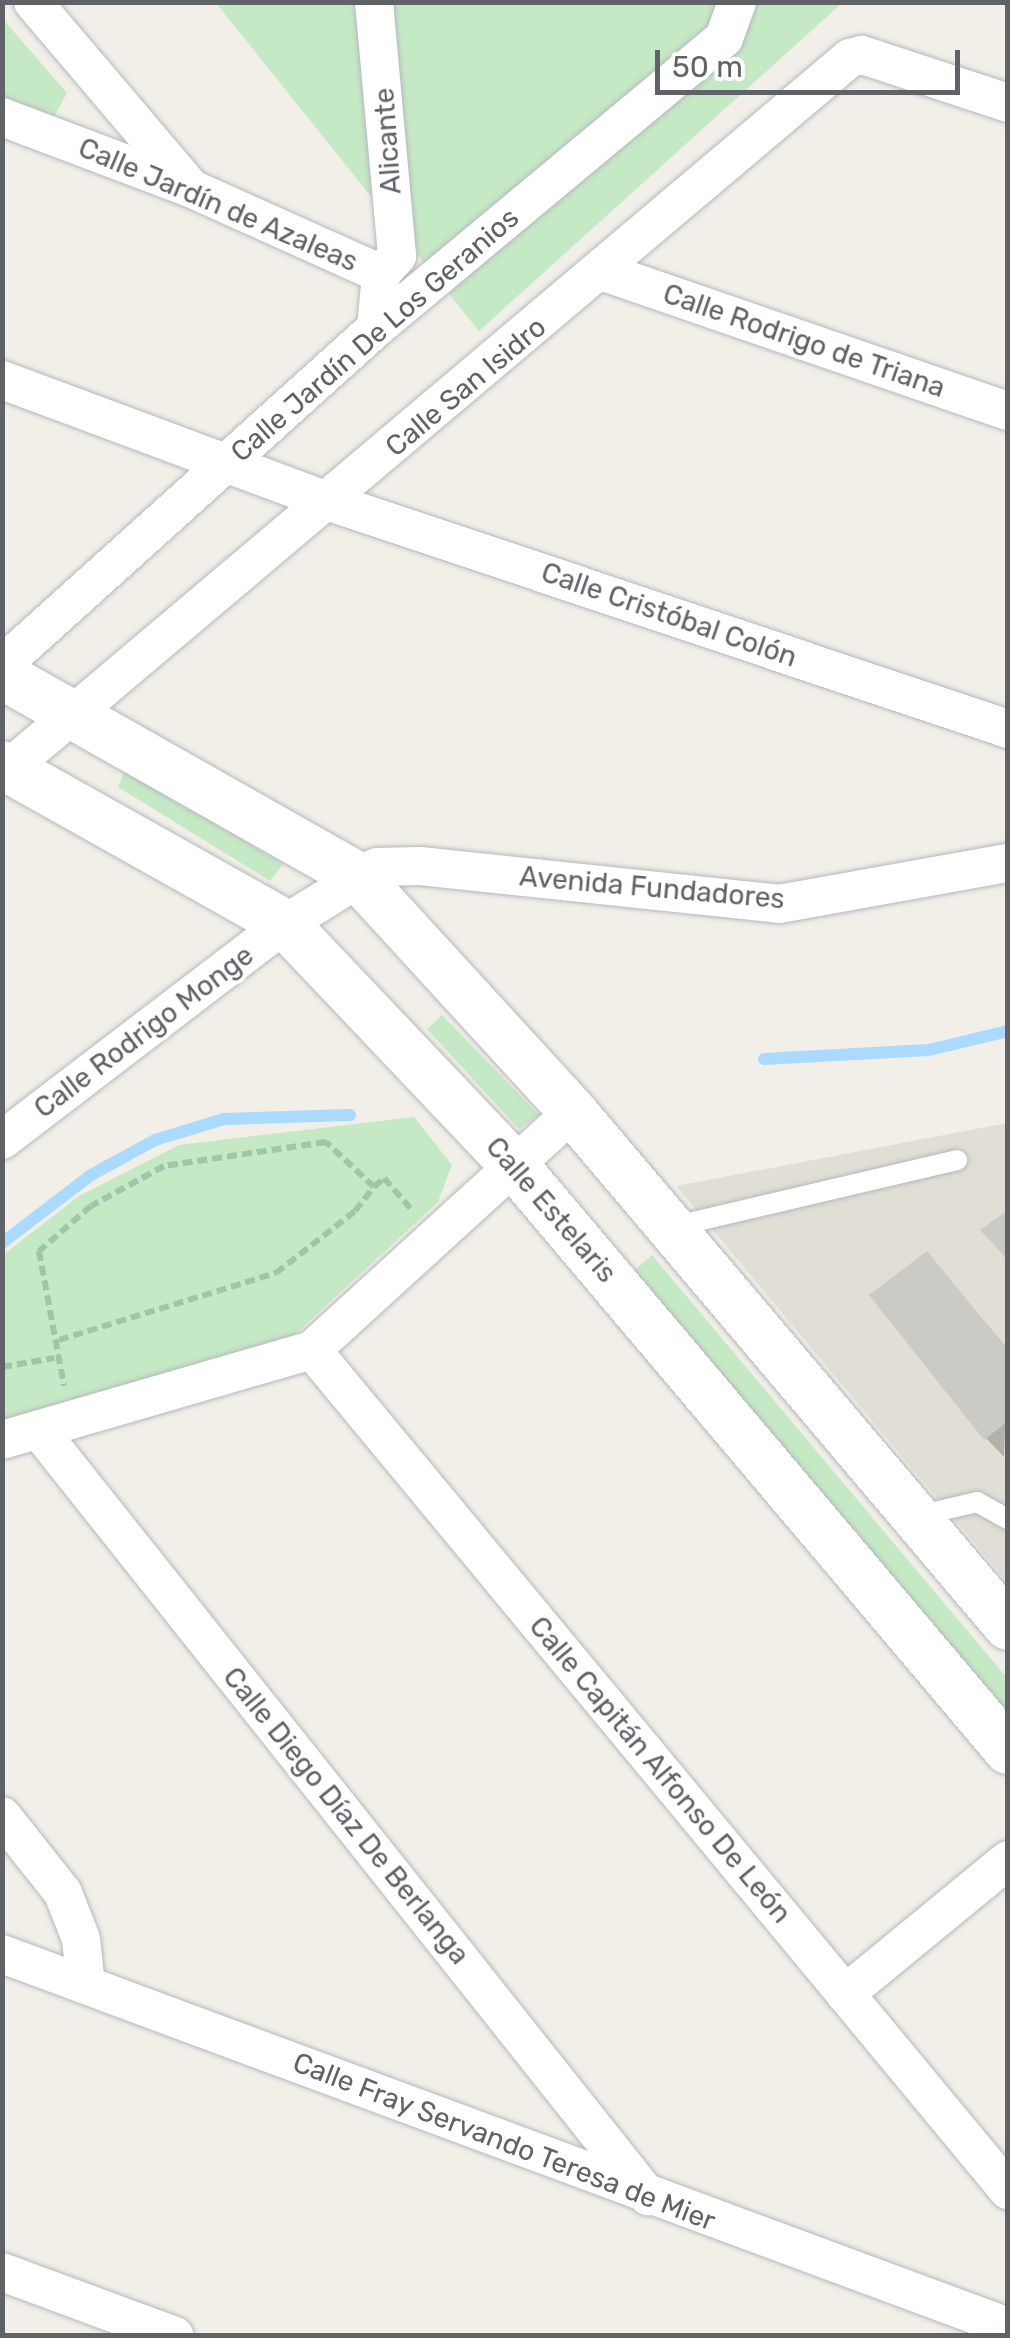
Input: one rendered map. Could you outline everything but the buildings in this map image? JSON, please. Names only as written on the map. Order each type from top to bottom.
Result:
[{"type":"street","points":[[33,2],[190,188]]},
{"type":"street","name":"Alicante","points":[[374,2],[396,256],[381,274]]},
{"type":"street","name":"Calle Jardín De Los Geranios","points":[[2,665],[376,328],[724,38],[736,2]]},
{"type":"street","name":"Calle San Isidro","points":[[75,713],[330,502],[853,56],[1008,103]]},
{"type":"street","name":"Calle Jardín de Azaleas","points":[[2,117],[190,188],[381,274],[376,328]]},
{"type":"street","name":"Calle Rodrigo de Triana","points":[[601,271],[1008,411]]},
{"type":"street","name":"Calle Cristóbal Colón","points":[[2,380],[330,502],[1008,729]]},
{"type":"street","points":[[2,675],[356,875],[573,1112],[1008,1626]]},
{"type":"street","points":[[5,769],[75,713]]},
{"type":"street","name":"Calle Estelaris","points":[[5,769],[286,924],[513,1164],[1008,1750]]},
{"type":"street","name":"Avenida Fundadores","points":[[356,875],[420,866],[779,904],[1008,863]]},
{"type":"street","name":"Calle Rodrigo Monge","points":[[2,1140],[356,875]]},
{"type":"street","points":[[2,1440],[42,1434],[312,1350],[573,1112]]},
{"type":"street","name":"Calle Capitán Alfonso De León","points":[[312,1350],[1008,2190]]},
{"type":"street","name":"Calle Diego Díaz De Berlanga","points":[[42,1434],[650,2198]]},
{"type":"street","points":[[2,1816],[63,1893],[81,1939],[86,1985]]},
{"type":"street","points":[[845,1994],[1008,1860]]},
{"type":"street","name":"Calle Fray Servando Teresa de Mier","points":[[6,1968],[86,1985],[650,2198],[1008,2327]]},
{"type":"street","points":[[2,2272],[175,2336]]},
{"type":"lane","points":[[670,1228],[958,1160]]},
{"type":"lane","points":[[915,1516],[978,1502],[1008,1519]]},
{"type":"path","points":[[2,1368],[54,1358],[60,1340],[39,1251],[92,1206],[164,1166],[326,1142],[374,1187]]},
{"type":"path","points":[[60,1340],[276,1273],[355,1211],[384,1178]]},
{"type":"shaded area","points":[[1007,1123],[1007,1582],[676,1186]]},
{"type":"green space","points":[[216,3],[842,3],[479,331]]},
{"type":"green space","points":[[2,18],[67,93],[54,117],[3,98]]},
{"type":"green space","points":[[125,770],[283,864],[270,881],[118,787]]},
{"type":"green space","points":[[442,1015],[539,1115],[519,1129],[427,1029]]},
{"type":"green space","points":[[414,1117],[452,1165],[438,1202],[293,1336],[40,1415],[3,1421],[3,1255],[79,1196],[179,1145]]},
{"type":"green space","points":[[652,1255],[1007,1678],[1007,1712],[631,1273]]},
{"type":"waterway","points":[[764,1059],[929,1050],[1008,1031]]},
{"type":"waterway","points":[[2,1243],[91,1175],[155,1140],[224,1119],[350,1115]]}]
